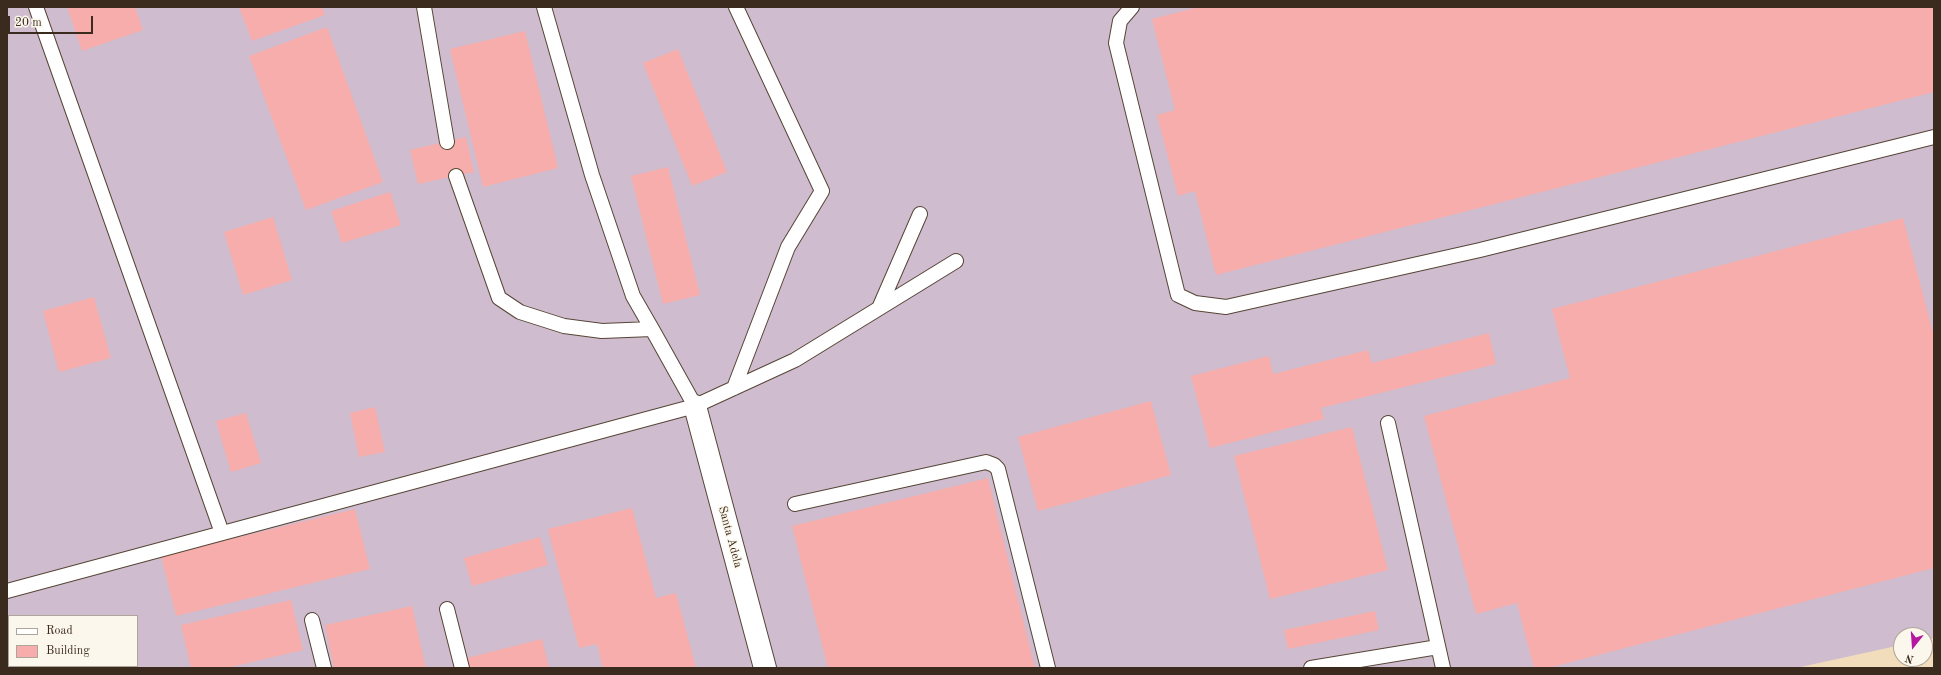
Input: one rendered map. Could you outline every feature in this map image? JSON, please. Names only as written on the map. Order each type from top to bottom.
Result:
[{"type":"street","name":"Santa Adela","points":[[695,406],[765,668]]},
{"type":"lane","points":[[36,7],[222,533]]},
{"type":"lane","points":[[424,7],[447,142]]},
{"type":"lane","points":[[544,7],[592,175],[633,296],[695,406]]},
{"type":"lane","points":[[734,388],[788,246],[822,191],[736,7]]},
{"type":"lane","points":[[1132,7],[1120,21],[1116,43],[1178,295],[1195,303],[1226,307],[1465,254],[1934,137]]},
{"type":"lane","points":[[456,176],[499,298],[520,312],[564,326],[602,331],[652,329]]},
{"type":"lane","points":[[880,306],[920,214]]},
{"type":"lane","points":[[7,591],[695,406],[795,360],[880,306],[956,261]]},
{"type":"lane","points":[[1388,422],[1443,668]]},
{"type":"lane","points":[[796,504],[986,462],[994,465],[998,470],[1048,668]]},
{"type":"lane","points":[[447,609],[462,668]]},
{"type":"lane","points":[[312,620],[324,668]]},
{"type":"lane","points":[[1311,668],[1438,647]]},
{"type":"shaded area","points":[[7,7],[1934,7],[1934,638],[1933,627],[1893,627],[1893,647],[1796,668],[7,668]]},
{"type":"building","points":[[67,7],[135,7],[143,30],[82,51]]},
{"type":"building","points":[[239,7],[322,7],[325,15],[252,41]]},
{"type":"building","points":[[1199,7],[1934,7],[1934,92],[1216,275],[1195,191],[1178,196],[1157,115],[1175,110],[1152,19]]},
{"type":"building","points":[[327,27],[383,182],[306,210],[249,56]]},
{"type":"building","points":[[525,31],[558,168],[483,187],[450,49]]},
{"type":"building","points":[[678,49],[727,172],[692,186],[643,63]]},
{"type":"building","points":[[466,137],[474,172],[418,184],[410,150]]},
{"type":"building","points":[[668,167],[700,295],[663,304],[631,176]]},
{"type":"building","points":[[390,192],[401,225],[342,243],[331,211]]},
{"type":"building","points":[[273,217],[292,280],[243,295],[224,232]]},
{"type":"building","points":[[1903,218],[1934,336],[1934,568],[1548,668],[1534,668],[1517,603],[1476,614],[1424,416],[1570,378],[1552,309]]},
{"type":"building","points":[[94,297],[111,358],[59,372],[43,311]]},
{"type":"building","points":[[1489,333],[1496,364],[1321,408],[1324,419],[1210,448],[1191,376],[1269,356],[1273,374],[1368,350],[1372,363]]},
{"type":"building","points":[[1151,401],[1171,475],[1038,511],[1018,437]]},
{"type":"building","points":[[375,407],[385,452],[359,457],[350,413]]},
{"type":"building","points":[[246,413],[261,463],[231,472],[216,421]]},
{"type":"building","points":[[1352,427],[1388,570],[1270,599],[1234,456]]},
{"type":"building","points":[[988,478],[1035,668],[828,668],[792,526]]},
{"type":"building","points":[[632,508],[656,598],[676,593],[696,668],[603,668],[597,644],[579,648],[548,529]]},
{"type":"building","points":[[355,509],[370,569],[176,616],[161,556]]},
{"type":"building","points":[[540,537],[548,565],[472,586],[464,558]]},
{"type":"building","points":[[291,600],[303,650],[227,668],[191,668],[181,625]]},
{"type":"building","points":[[412,606],[426,668],[334,668],[325,625]]},
{"type":"building","points":[[1375,611],[1379,630],[1288,649],[1284,630]]},
{"type":"building","points":[[542,639],[549,668],[470,668],[467,658]]},
{"type":"building","points":[[96,667],[97,668],[56,668]]}]
